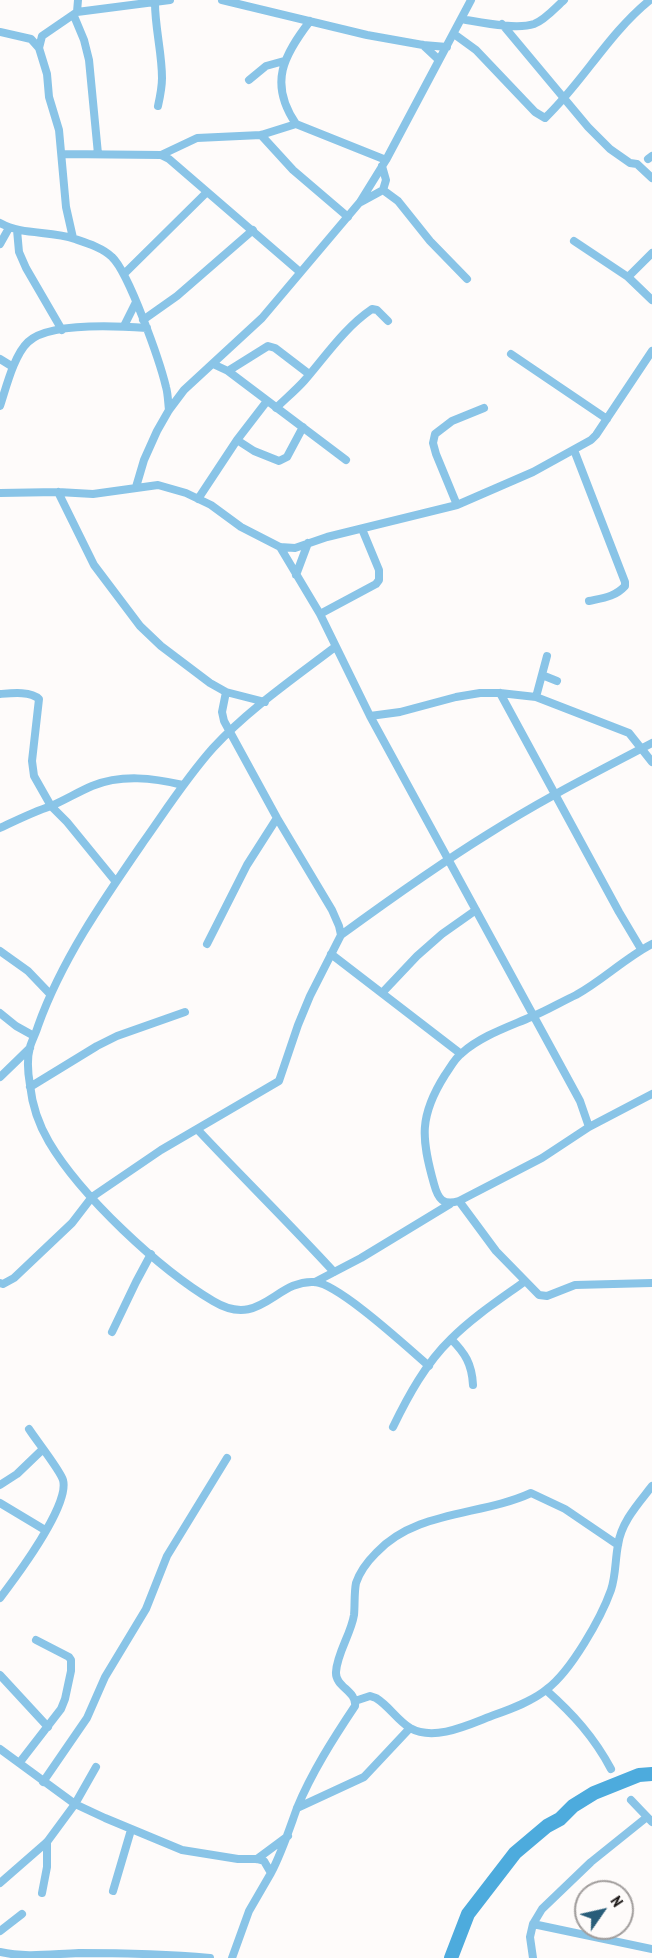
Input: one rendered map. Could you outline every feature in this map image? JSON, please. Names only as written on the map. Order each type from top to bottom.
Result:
[{"type":"street","points":[[78,0],[76,14],[89,60],[98,154]]},
{"type":"street","points":[[0,32],[31,39],[42,36],[76,14],[113,3],[155,3],[170,0]]},
{"type":"street","points":[[222,0],[367,36],[447,47]]},
{"type":"street","points":[[136,486],[144,460],[157,431],[184,390],[262,318],[360,202],[384,163],[471,0]]},
{"type":"street","points":[[461,19],[502,24],[535,24],[564,0]]},
{"type":"street","points":[[454,34],[476,50],[540,116],[545,118],[615,34],[650,0]]},
{"type":"street","points":[[155,3],[155,25],[161,57],[162,81],[158,106]]},
{"type":"street","points":[[310,21],[284,61],[282,89],[289,113],[296,124],[384,163]]},
{"type":"street","points":[[502,24],[563,99],[610,149],[630,163],[637,164],[652,178]]},
{"type":"street","points":[[39,48],[42,36]]},
{"type":"street","points":[[31,39],[39,48],[47,74],[49,97],[59,130],[66,207],[73,238]]},
{"type":"street","points":[[423,45],[439,60]]},
{"type":"street","points":[[249,80],[266,66],[284,61]]},
{"type":"street","points":[[62,154],[161,155],[197,138],[261,135],[296,124]]},
{"type":"street","points":[[261,135],[293,170],[348,217]]},
{"type":"street","points":[[161,155],[180,167],[300,272]]},
{"type":"street","points":[[360,202],[383,190],[386,180],[384,163]]},
{"type":"street","points":[[383,190],[398,201],[430,241],[466,279]]},
{"type":"street","points":[[124,274],[207,192]]},
{"type":"street","points":[[0,223],[13,229],[73,238],[105,251],[113,257],[124,274],[145,324],[166,387],[169,410]]},
{"type":"street","points":[[0,244],[13,229]]},
{"type":"street","points":[[13,229],[26,268],[62,330]]},
{"type":"street","points":[[0,406],[13,367],[28,341],[40,335],[62,330],[145,324],[253,230]]},
{"type":"street","points":[[574,241],[628,277],[652,300]]},
{"type":"street","points":[[628,277],[652,253]]},
{"type":"street","points":[[124,326],[136,302]]},
{"type":"street","points":[[276,408],[364,314],[372,309],[377,310],[388,321]]},
{"type":"street","points":[[228,371],[268,346],[275,348],[309,374]]},
{"type":"street","points":[[0,493],[93,494],[116,492],[136,486],[158,485],[173,488],[220,510],[241,527],[280,547],[295,548],[458,505],[533,472],[574,450],[591,440],[652,351]]},
{"type":"street","points":[[511,354],[607,419]]},
{"type":"street","points":[[0,359],[13,367]]},
{"type":"street","points":[[213,364],[228,371],[346,460]]},
{"type":"street","points":[[198,499],[237,440],[267,401]]},
{"type":"street","points":[[458,505],[436,454],[433,443],[435,434],[452,421],[484,408]]},
{"type":"street","points":[[237,440],[254,451],[279,462],[287,457],[303,427]]},
{"type":"street","points":[[574,450],[626,586],[609,597],[589,601]]},
{"type":"street","points":[[58,492],[94,565],[140,626],[161,646],[210,683],[226,692],[264,702]]},
{"type":"street","points":[[320,614],[376,584],[379,580],[379,570],[362,529]]},
{"type":"street","points":[[296,575],[308,543]]},
{"type":"street","points":[[280,547],[320,614],[370,716],[580,1101],[589,1128]]},
{"type":"street","points":[[335,647],[229,731],[211,750],[183,785],[101,904],[50,994],[30,1048],[30,1086],[36,1115],[48,1140],[69,1171],[92,1197],[151,1254],[214,1301],[232,1310],[244,1311],[301,1284],[315,1282],[334,1272],[454,1202],[542,1158],[589,1128],[652,1094]]},
{"type":"street","points":[[536,698],[547,656]]},
{"type":"street","points":[[542,675],[557,681]]},
{"type":"street","points":[[226,692],[222,712],[229,731],[332,910],[341,935]]},
{"type":"street","points":[[370,716],[400,712],[480,693],[501,693],[536,698],[629,733],[652,762]]},
{"type":"street","points":[[501,693],[641,949]]},
{"type":"street","points":[[0,694],[35,695],[39,699],[32,761],[34,776],[51,806],[116,882]]},
{"type":"street","points":[[0,1283],[3,1284],[14,1278],[72,1223],[92,1197],[152,1155],[279,1081],[310,996],[341,935],[384,903],[488,834],[602,768],[652,743]]},
{"type":"street","points":[[0,828],[94,785],[125,779],[160,779],[183,785]]},
{"type":"street","points":[[207,944],[247,865],[277,818]]},
{"type":"street","points":[[382,993],[417,956],[442,934],[476,910]]},
{"type":"street","points":[[652,944],[641,949],[598,983],[481,1040],[461,1054],[437,1088],[424,1124],[425,1147],[439,1198],[454,1202],[524,1282],[543,1297],[575,1285],[652,1283]]},
{"type":"street","points":[[0,951],[28,971],[50,994]]},
{"type":"street","points":[[332,954],[461,1054]]},
{"type":"street","points":[[30,1086],[117,1036],[185,1012]]},
{"type":"street","points":[[0,1013],[16,1026],[34,1036]]},
{"type":"street","points":[[0,1077],[30,1048]]},
{"type":"street","points":[[197,1129],[334,1272]]},
{"type":"street","points":[[112,1332],[151,1254]]},
{"type":"street","points":[[315,1282],[332,1287],[429,1366]]},
{"type":"street","points":[[393,1427],[401,1409],[429,1366],[451,1339],[472,1320],[524,1282]]},
{"type":"street","points":[[451,1339],[466,1355],[473,1385]]},
{"type":"street","points":[[1,1594],[26,1564],[61,1502],[64,1489],[63,1478],[29,1429]]},
{"type":"street","points":[[0,1485],[17,1474],[42,1450]]},
{"type":"street","points":[[43,1782],[87,1718],[105,1677],[146,1609],[167,1557],[227,1458]]},
{"type":"street","points":[[355,1701],[370,1696],[376,1698],[410,1728],[423,1732],[444,1732],[500,1713],[546,1690],[558,1679],[577,1653],[604,1605],[616,1572],[618,1545],[626,1522],[652,1486]]},
{"type":"street","points":[[232,1958],[249,1911],[289,1835],[297,1808],[322,1757],[355,1706],[355,1701],[340,1684],[336,1671],[354,1615],[356,1584],[362,1569],[370,1559],[394,1537],[437,1519],[498,1504],[531,1493],[565,1509],[618,1545]]},
{"type":"street","points":[[0,1503],[45,1530]]},
{"type":"street","points":[[20,1762],[61,1709],[71,1671],[71,1660],[65,1654],[36,1640]]},
{"type":"street","points":[[0,1675],[48,1727]]},
{"type":"street","points":[[546,1690],[584,1727],[611,1769]]},
{"type":"street","points":[[297,1808],[364,1777],[410,1728]]},
{"type":"street","points":[[0,1749],[75,1804],[131,1830],[182,1850],[238,1859],[257,1858],[266,1863],[271,1873]]},
{"type":"street","points":[[0,1883],[47,1842],[75,1804],[96,1767]]},
{"type":"street","points":[[533,1958],[530,1937],[533,1924],[542,1909],[591,1862],[650,1820],[631,1800]]},
{"type":"street","points":[[113,1892],[131,1830]]},
{"type":"street","points":[[257,1858],[289,1835]]},
{"type":"street","points":[[42,1893],[46,1876],[47,1842]]},
{"type":"street","points":[[0,1931],[22,1914]]},
{"type":"street","points":[[533,1924],[652,1949]]},
{"type":"street","points":[[0,1952],[25,1958],[76,1953],[137,1953],[210,1958]]},
{"type":"waterway","points":[[451,1958],[468,1914],[515,1853],[547,1826],[560,1819],[573,1806],[594,1793],[639,1775],[652,1774]]}]
